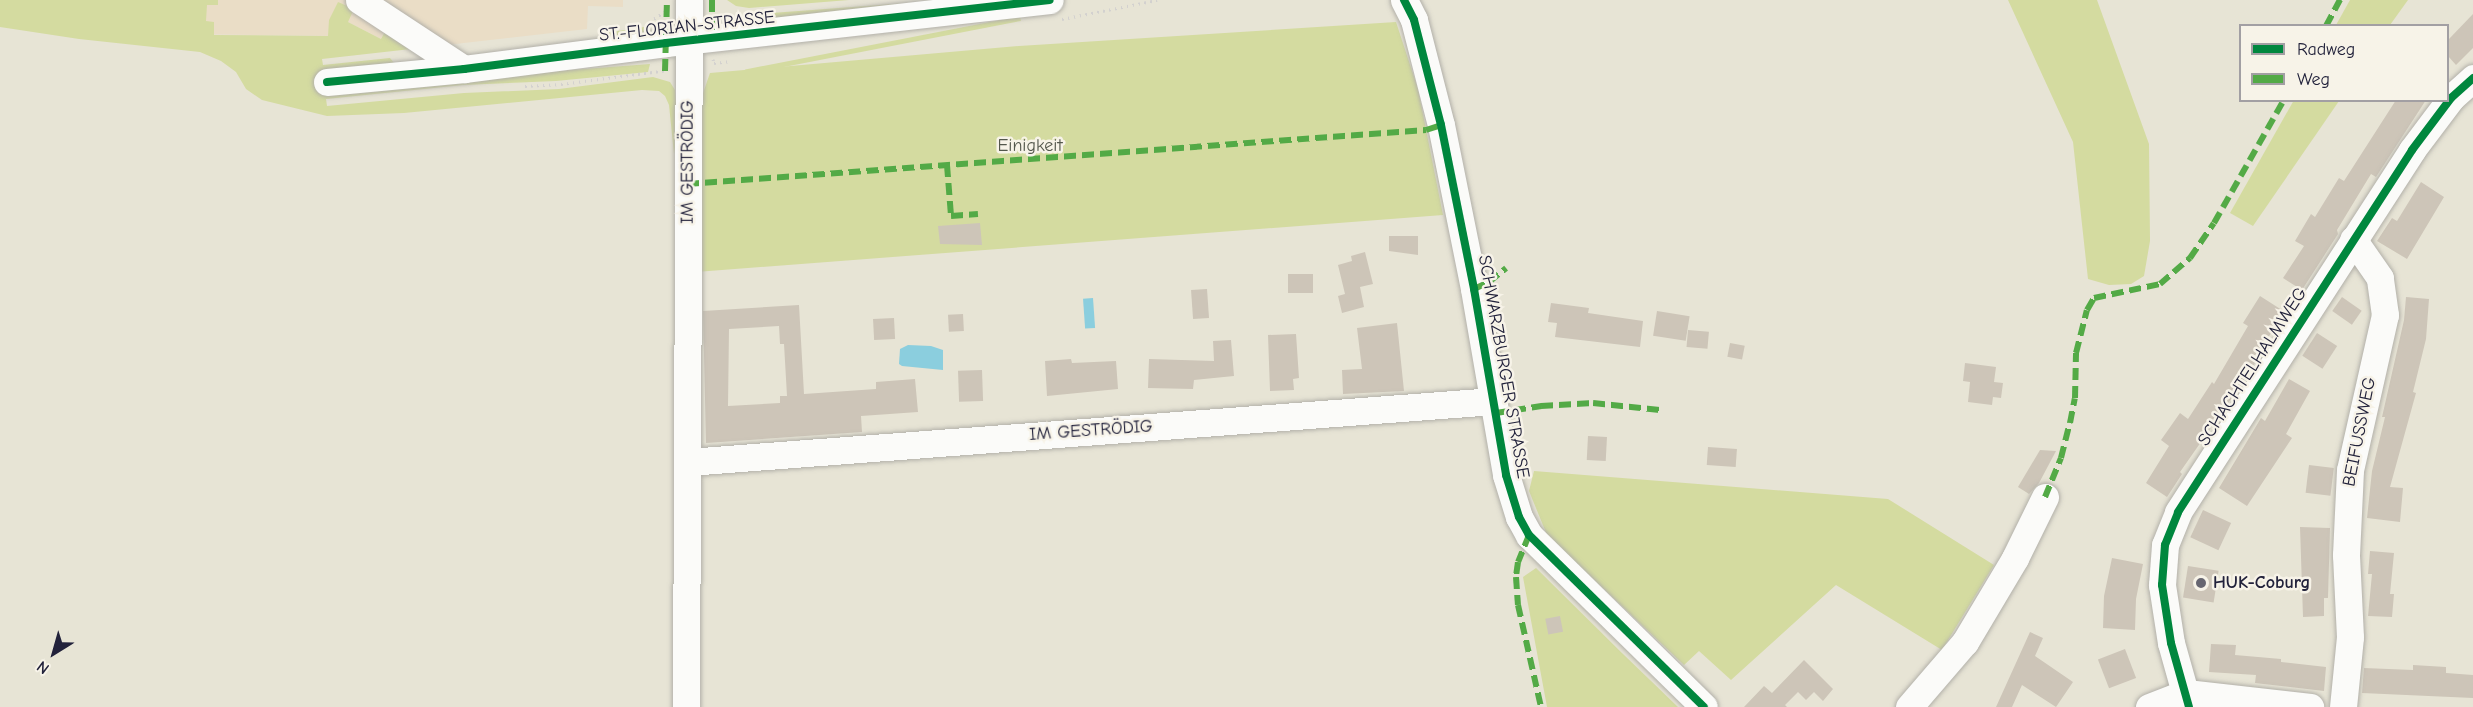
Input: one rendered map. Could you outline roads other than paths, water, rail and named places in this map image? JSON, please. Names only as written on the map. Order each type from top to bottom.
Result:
[{"type":"street","points":[[358,0],[464,69]]},
{"type":"street","name":"IM GESTRÖDIG","points":[[686,707],[689,0]]},
{"type":"street","name":"ST.-FLORIAN-STRASSE","points":[[327,82],[464,69],[1050,0]]},
{"type":"street","name":"SCHWARZBURGER STRASSE","points":[[1404,0],[1414,20],[1439,115],[1459,207],[1506,475],[1519,517],[1529,535],[1704,707]]},
{"type":"street","name":"SCHACHTELHALMWEG","points":[[2449,101],[2473,78]]},
{"type":"street","name":"SCHACHTELHALMWEG","points":[[2188,700],[2164,612],[2162,585],[2165,545],[2178,512],[2353,238],[2412,150],[2448,102]]},
{"type":"street","name":"BEIFUSSWEG","points":[[2343,707],[2350,637],[2346,555],[2350,470],[2385,315],[2380,278],[2353,238]]},
{"type":"street","name":"IM GESTRÖDIG","points":[[688,462],[1494,401]]},
{"type":"street","points":[[1910,707],[1965,642],[2015,558],[2045,497]]},
{"type":"street","points":[[2149,707],[2188,700],[2310,707]]},
{"type":"water","points":[[1093,298],[1095,328],[1085,329],[1083,299]]},
{"type":"water","points":[[908,345],[931,346],[943,350],[943,370],[899,364],[900,349]]},
{"type":"place","name":"HUK-Coburg","points":[[2201,583]]},
{"type":"park label","name":"Einigkeit","points":[[1030,146]]}]
